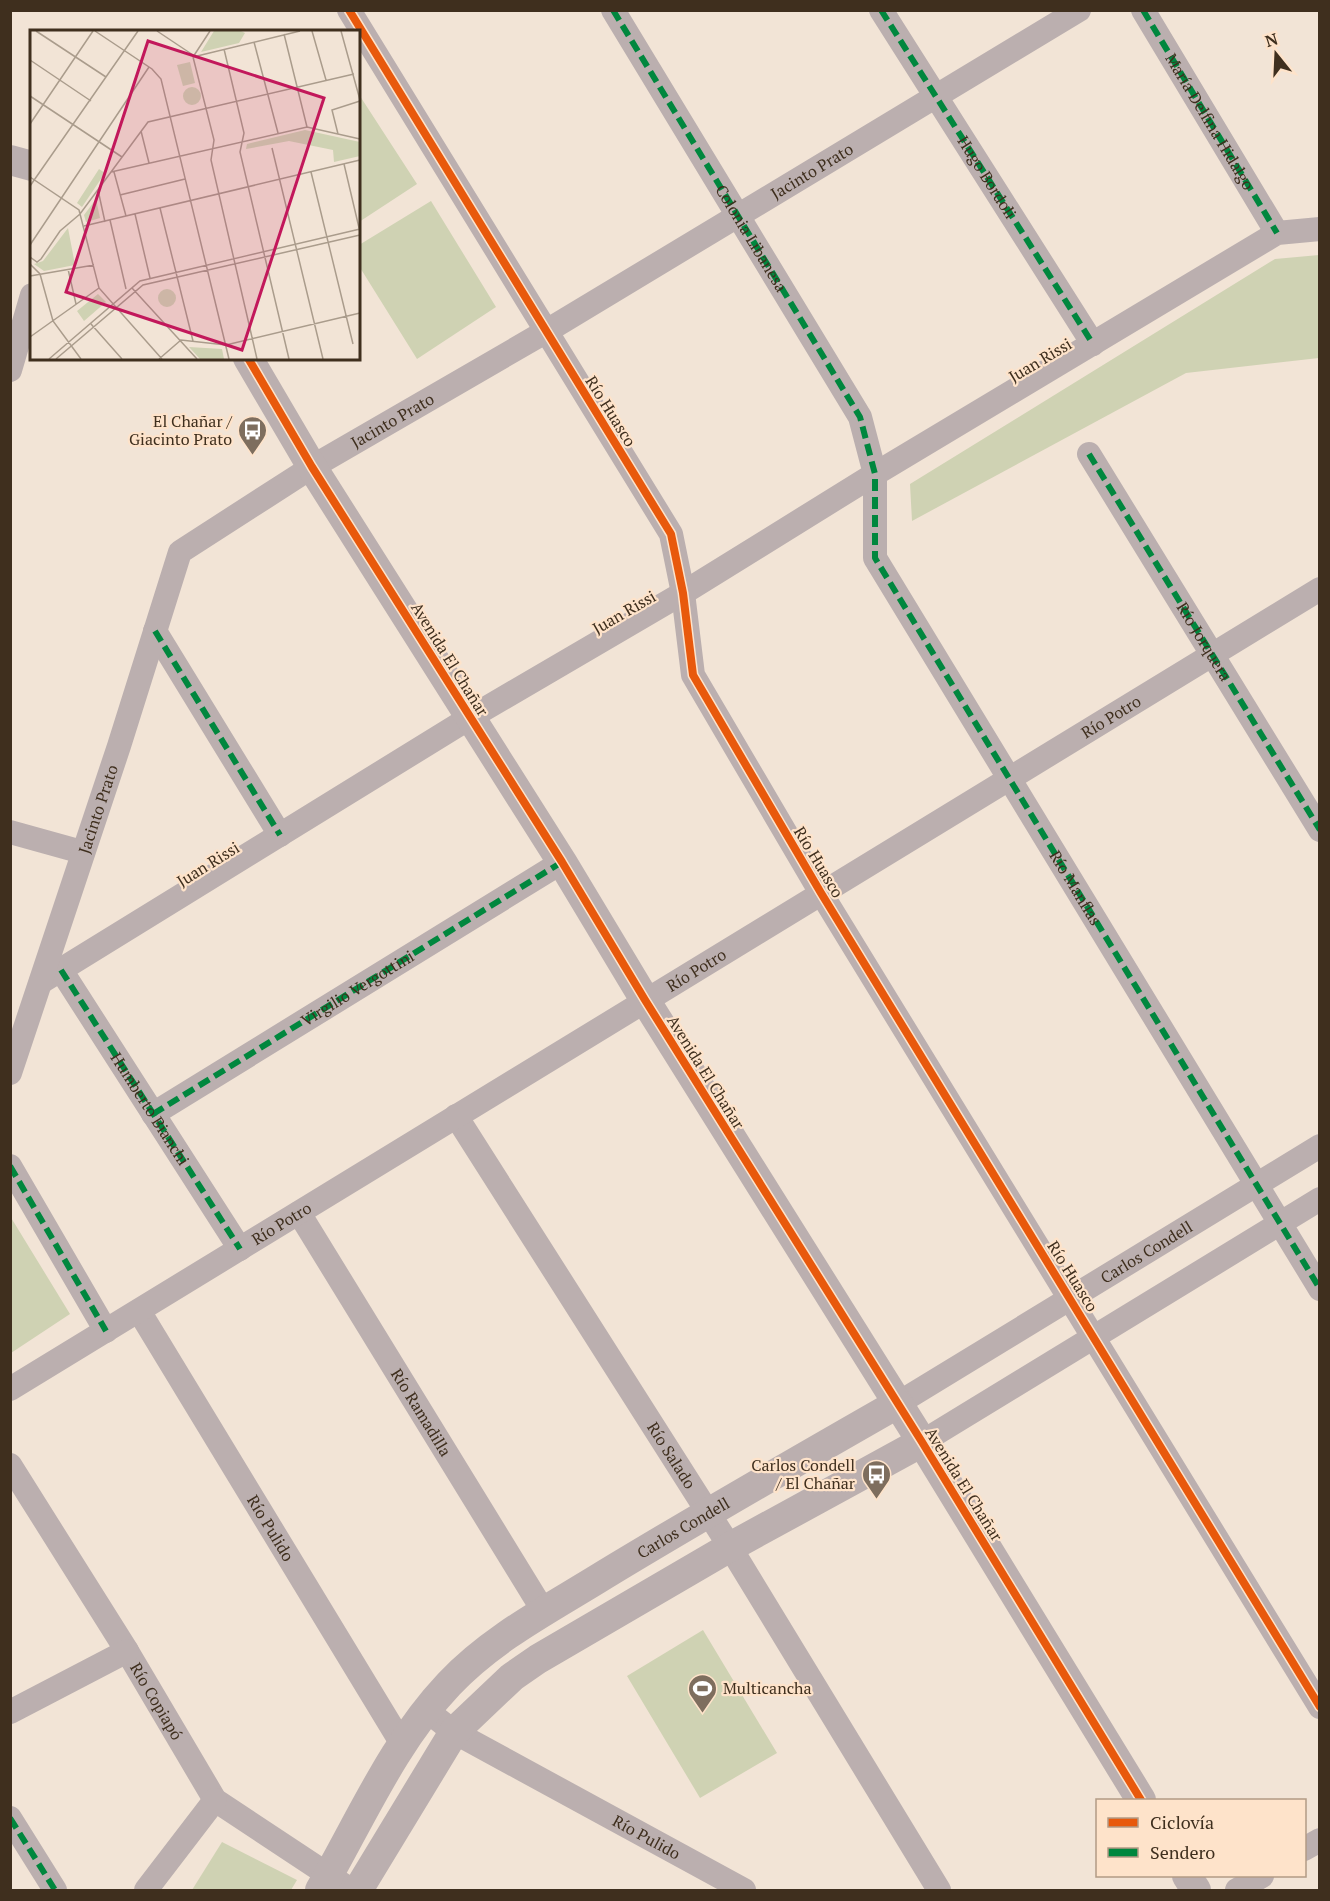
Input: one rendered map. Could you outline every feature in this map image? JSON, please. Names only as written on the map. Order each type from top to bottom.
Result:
[{"type":"street","name":"Río Huasco","points":[[349,10],[671,534],[683,593],[693,675],[821,893],[1320,1707]]},
{"type":"street","name":"Colonia Libanesa","points":[[613,10],[860,417],[875,474]]},
{"type":"street","name":"Hugo Bordoli","points":[[881,10],[1093,344]]},
{"type":"street","name":"Jacinto Prato","points":[[10,1073],[51,976],[82,852],[119,746],[180,552],[312,466],[545,332],[1079,10]]},
{"type":"street","name":"María Delfina Hidalgo","points":[[1143,10],[1277,233]]},
{"type":"street","points":[[10,160],[30,165]]},
{"type":"street","name":"Juan Rissi","points":[[51,976],[471,717],[683,593],[875,474],[1277,233],[1320,229]]},
{"type":"street","points":[[10,370],[30,302]]},
{"type":"street","name":"Avenida El Chañar","points":[[249,360],[312,466],[562,862],[645,1000],[922,1442],[1140,1799]]},
{"type":"street","name":"Río Jorquera","points":[[1089,454],[1320,830]]},
{"type":"street","name":"Río Manflas","points":[[875,474],[874,558],[1320,1289]]},
{"type":"street","name":"Río Potro","points":[[10,1389],[1320,589]]},
{"type":"street","points":[[155,631],[280,835]]},
{"type":"street","points":[[10,832],[82,852]]},
{"type":"street","name":"Virgilio Vergottini","points":[[153,1114],[562,862]]},
{"type":"street","name":"Humberto Bianchi","points":[[51,976],[153,1114],[240,1249]]},
{"type":"street","name":"Río Salado","points":[[456,1116],[706,1513],[730,1547],[939,1890]]},
{"type":"street","name":"Carlos Condell","points":[[333,1886],[402,1744],[426,1710],[477,1658],[544,1612],[706,1513],[897,1404],[1320,1146]]},
{"type":"street","points":[[10,1166],[106,1331]]},
{"type":"street","points":[[358,1890],[454,1732],[504,1684],[538,1659],[730,1547],[922,1442],[1320,1199]]},
{"type":"street","name":"Río Ramadilla","points":[[299,1213],[544,1612]]},
{"type":"street","name":"Río Pulido","points":[[138,1311],[402,1744]]},
{"type":"street","name":"Río Copiapó","points":[[10,1465],[127,1652],[215,1800],[333,1886]]},
{"type":"street","points":[[10,1712],[127,1652]]},
{"type":"street","name":"Río Pulido","points":[[426,1710],[454,1732],[744,1890]]},
{"type":"street","points":[[146,1890],[215,1800]]},
{"type":"street","points":[[10,1818],[54,1890]]},
{"type":"street","points":[[1306,1848],[1320,1840]]},
{"type":"street","points":[[1188,1877],[1196,1890]]},
{"type":"street","points":[[1237,1890],[1259,1877]]},
{"type":"green space","points":[[360,96],[417,184],[360,221]]},
{"type":"green space","points":[[431,201],[496,307],[417,359],[360,268],[360,244]]},
{"type":"green space","points":[[1319,255],[1319,358],[1186,373],[912,521],[910,484],[1275,259]]},
{"type":"green space","points":[[10,1216],[70,1314],[11,1353],[10,1353]]},
{"type":"green space","name":"Multicancha","points":[[703,1630],[777,1753],[700,1798],[627,1676]]},
{"type":"green space","points":[[222,1842],[297,1880],[291,1890],[192,1890]]},
{"type":"marked path","points":[[613,10],[860,417],[875,474],[875,558],[1320,1289]]},
{"type":"marked path","points":[[881,10],[1093,344]]},
{"type":"marked path","points":[[1143,10],[1277,233]]},
{"type":"marked path","points":[[1089,454],[1320,830]]},
{"type":"marked path","points":[[155,631],[280,835]]},
{"type":"marked path","points":[[153,1114],[562,862]]},
{"type":"marked path","points":[[61,970],[240,1249]]},
{"type":"marked path","points":[[10,1166],[106,1331]]},
{"type":"marked path","points":[[10,1818],[55,1890]]},
{"type":"cycle path","points":[[349,10],[671,534],[683,593],[693,675],[821,893],[1320,1707]]},
{"type":"cycle path","points":[[249,360],[312,467],[562,862],[645,1000],[922,1442],[1140,1799]]},
{"type":"place","name":"El Chañar / Giacinto Prato","points":[[253,456]]},
{"type":"place","name":"Carlos Condell / El Chañar","points":[[876,1500]]},
{"type":"place","name":"Multicancha","points":[[702,1714]]}]
